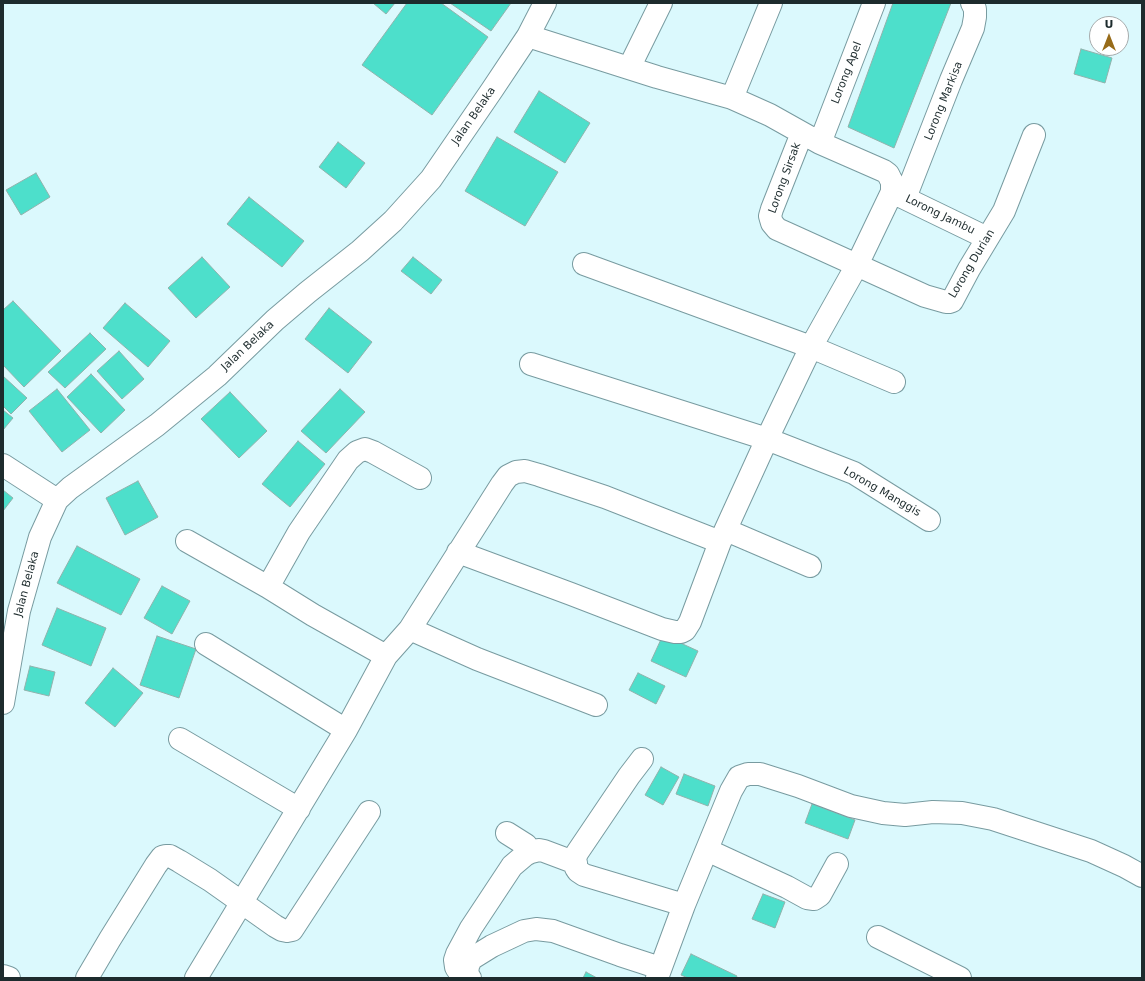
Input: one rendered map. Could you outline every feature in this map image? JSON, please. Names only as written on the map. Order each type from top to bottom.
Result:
[{"type":"street","name":"Jalan Belaka","points":[[3,703],[11,608],[57,500],[70,488],[157,425],[217,376],[276,320],[308,292],[360,251],[393,221],[431,179],[528,36],[545,3]]},
{"type":"street","points":[[628,68],[661,3]]},
{"type":"street","points":[[732,98],[771,3]]},
{"type":"street","name":"Lorong Apel","points":[[811,138],[874,3]]},
{"type":"street","name":"Lorong Markisa","points":[[458,552],[662,629],[675,632],[685,630],[690,622],[723,536],[811,347],[857,265],[899,195],[973,28],[975,8],[972,3]]},
{"type":"street","points":[[528,36],[657,78],[732,98],[770,115],[811,138],[884,171],[888,174],[899,195]]},
{"type":"street","name":"Lorong Durian","points":[[857,265],[925,296],[940,301],[952,301],[1004,211],[1034,135]]},
{"type":"street","name":"Lorong Sirsak","points":[[811,138],[772,210],[770,216],[772,223],[777,229],[786,234],[857,265]]},
{"type":"street","name":"Lorong Jambu","points":[[899,195],[988,238]]},
{"type":"street","points":[[584,264],[811,347],[894,382]]},
{"type":"street","name":"Lorong Manggis","points":[[530,364],[767,439],[854,473],[929,520]]},
{"type":"street","points":[[268,587],[299,532],[348,460],[357,452],[365,449],[373,452],[420,478]]},
{"type":"street","points":[[3,465],[57,500]]},
{"type":"street","points":[[196,978],[346,730],[386,656],[410,629],[508,476],[516,472],[525,471],[539,475],[810,566]]},
{"type":"street","points":[[188,541],[268,587],[313,616],[386,656]]},
{"type":"street","points":[[410,629],[477,659],[596,705]]},
{"type":"street","points":[[206,644],[346,730]]},
{"type":"street","points":[[180,739],[299,809]]},
{"type":"street","points":[[642,759],[577,853],[575,859],[578,871],[584,875],[684,905]]},
{"type":"street","points":[[469,976],[468,966],[471,959],[492,946],[524,931],[536,929],[553,931],[620,955],[659,973],[684,905],[731,791],[739,777],[748,774],[760,774],[798,786],[851,806],[883,813],[905,815],[933,812],[962,813],[993,819],[1091,851],[1142,876]]},
{"type":"street","points":[[88,978],[110,938],[162,857],[170,856],[179,861],[210,880],[282,930],[292,930],[369,812]]},
{"type":"street","points":[[507,833],[526,845],[530,852]]},
{"type":"street","points":[[469,976],[457,969],[457,954],[471,928],[512,866],[530,852],[539,850],[576,863]]},
{"type":"street","points":[[707,850],[810,899],[817,898],[820,895],[837,864]]},
{"type":"street","points":[[878,937],[928,971],[960,978]]},
{"type":"street","points":[[3,976],[9,978]]},
{"type":"building","points":[[373,3],[395,3],[386,14]]},
{"type":"building","points":[[407,3],[441,3],[488,37],[432,115],[362,65]]},
{"type":"building","points":[[450,3],[511,3],[491,31]]},
{"type":"building","points":[[893,3],[951,3],[894,148],[848,127]]},
{"type":"building","points":[[1081,49],[1089,51],[1089,56],[1105,56],[1112,58],[1105,83],[1074,74]]},
{"type":"building","points":[[539,91],[590,123],[565,163],[514,132]]},
{"type":"building","points":[[497,137],[558,172],[525,226],[465,191]]},
{"type":"building","points":[[338,142],[365,163],[346,188],[319,167]]},
{"type":"building","points":[[36,173],[50,197],[21,215],[6,190]]},
{"type":"building","points":[[249,197],[304,241],[282,267],[227,224]]},
{"type":"building","points":[[202,257],[230,287],[196,318],[168,288]]},
{"type":"building","points":[[413,257],[442,280],[431,294],[401,271]]},
{"type":"building","points":[[13,301],[61,351],[24,387],[3,365],[3,310]]},
{"type":"building","points":[[125,303],[170,341],[148,367],[103,328]]},
{"type":"building","points":[[329,308],[372,342],[348,373],[305,339]]},
{"type":"building","points":[[90,333],[106,349],[65,388],[48,372]]},
{"type":"building","points":[[119,351],[144,379],[122,399],[97,371]]},
{"type":"building","points":[[91,374],[125,410],[101,433],[67,397]]},
{"type":"building","points":[[3,376],[27,398],[11,414],[3,406]]},
{"type":"building","points":[[57,389],[90,430],[62,452],[29,411]]},
{"type":"building","points":[[340,389],[365,412],[326,453],[301,431]]},
{"type":"building","points":[[230,392],[267,431],[239,458],[201,419]]},
{"type":"building","points":[[3,410],[13,418],[3,430]]},
{"type":"building","points":[[298,441],[325,464],[290,507],[262,484]]},
{"type":"building","points":[[138,481],[158,517],[125,535],[106,498]]},
{"type":"building","points":[[3,490],[13,498],[3,511]]},
{"type":"building","points":[[77,546],[140,579],[121,615],[57,583]]},
{"type":"building","points":[[162,586],[190,601],[172,634],[144,618]]},
{"type":"building","points":[[57,608],[106,628],[91,666],[42,645]]},
{"type":"building","points":[[663,635],[698,651],[686,677],[651,661]]},
{"type":"building","points":[[157,636],[196,649],[179,698],[140,685]]},
{"type":"building","points":[[30,666],[55,672],[49,696],[24,690]]},
{"type":"building","points":[[113,668],[143,693],[115,727],[85,703]]},
{"type":"building","points":[[638,673],[665,686],[656,704],[629,690]]},
{"type":"building","points":[[661,767],[679,777],[663,805],[645,795]]},
{"type":"building","points":[[684,774],[715,786],[708,806],[676,794]]},
{"type":"building","points":[[812,804],[855,820],[848,839],[805,823]]},
{"type":"building","points":[[763,894],[785,902],[775,928],[752,919]]},
{"type":"building","points":[[691,954],[737,976],[736,978],[688,978],[681,975]]},
{"type":"building","points":[[586,972],[597,978],[583,978]]}]
